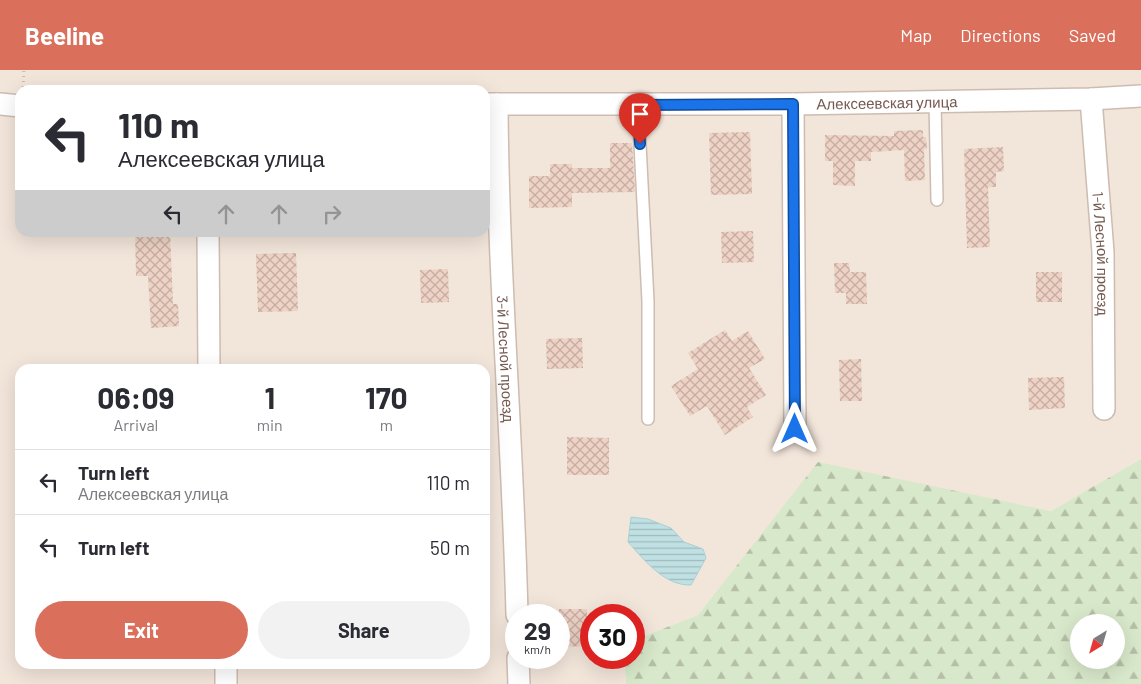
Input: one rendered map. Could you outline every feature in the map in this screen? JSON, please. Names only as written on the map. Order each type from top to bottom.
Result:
[{"type":"street","name":"Алексеевская улица","points":[[491,104],[793,104],[1091,99],[1141,96]]},
{"type":"street","name":"1-й Лесной проезд","points":[[1091,99],[1103,252],[1104,409]]},
{"type":"street","points":[[0,104],[15,106]]},
{"type":"street","name":"3-й Лесной проезд","points":[[491,104],[497,161],[514,486],[517,604]]},
{"type":"street","points":[[793,104],[795,429]]},
{"type":"street","points":[[208,237],[209,364]]},
{"type":"street","points":[[226,669],[226,684]]},
{"type":"street","points":[[518,669],[518,684]]},
{"type":"lane","points":[[935,102],[937,200]]},
{"type":"lane","points":[[638,105],[648,301],[648,419]]},
{"type":"path","points":[[23,85],[24,70]]},
{"type":"shaded area","points":[[0,70],[1141,70],[1141,459],[1051,511],[818,463],[698,615],[645,636],[645,604],[580,604],[580,669],[625,669],[626,684],[0,684]]},
{"type":"green space","points":[[1141,459],[1141,684],[626,684],[625,669],[645,669],[645,636],[698,615],[818,462],[1051,511]]},
{"type":"water","points":[[631,517],[648,519],[671,528],[684,542],[703,549],[706,558],[691,585],[682,584],[664,577],[628,542]]},
{"type":"building","points":[[923,130],[927,149],[924,149],[925,180],[905,181],[904,150],[871,152],[871,161],[855,161],[855,186],[833,185],[833,161],[825,161],[825,135],[894,136],[894,131]]},
{"type":"building","points":[[750,132],[752,194],[711,195],[709,133]]},
{"type":"building","points":[[610,143],[632,143],[635,192],[572,193],[572,207],[529,208],[529,176],[550,176],[550,164],[572,164],[572,168],[610,168]]},
{"type":"building","points":[[1003,147],[1004,171],[996,172],[996,187],[988,187],[990,247],[967,248],[964,149]]},
{"type":"building","points":[[753,231],[754,262],[722,263],[721,232]]},
{"type":"building","points":[[135,237],[170,237],[173,304],[178,304],[179,326],[151,328],[148,276],[136,276]]},
{"type":"building","points":[[296,253],[298,311],[258,312],[256,254]]},
{"type":"building","points":[[834,263],[849,263],[850,272],[866,272],[867,304],[846,304],[846,293],[835,293]]},
{"type":"building","points":[[448,269],[449,302],[421,303],[420,270]]},
{"type":"building","points":[[1036,272],[1062,272],[1062,302],[1036,302]]},
{"type":"building","points":[[725,330],[732,341],[748,331],[765,359],[749,368],[766,395],[747,407],[753,417],[725,435],[707,406],[690,416],[671,386],[698,369],[688,353]]},
{"type":"building","points":[[582,338],[583,368],[547,369],[546,339]]},
{"type":"building","points":[[861,359],[862,401],[840,401],[839,360]]},
{"type":"building","points":[[1064,377],[1065,408],[1029,410],[1028,378]]},
{"type":"building","points":[[567,437],[609,438],[609,475],[567,475]]},
{"type":"building","points":[[570,609],[580,609],[580,646],[570,647]]},
{"type":"route","points":[[640,144],[638,105],[793,104],[795,429]]}]
